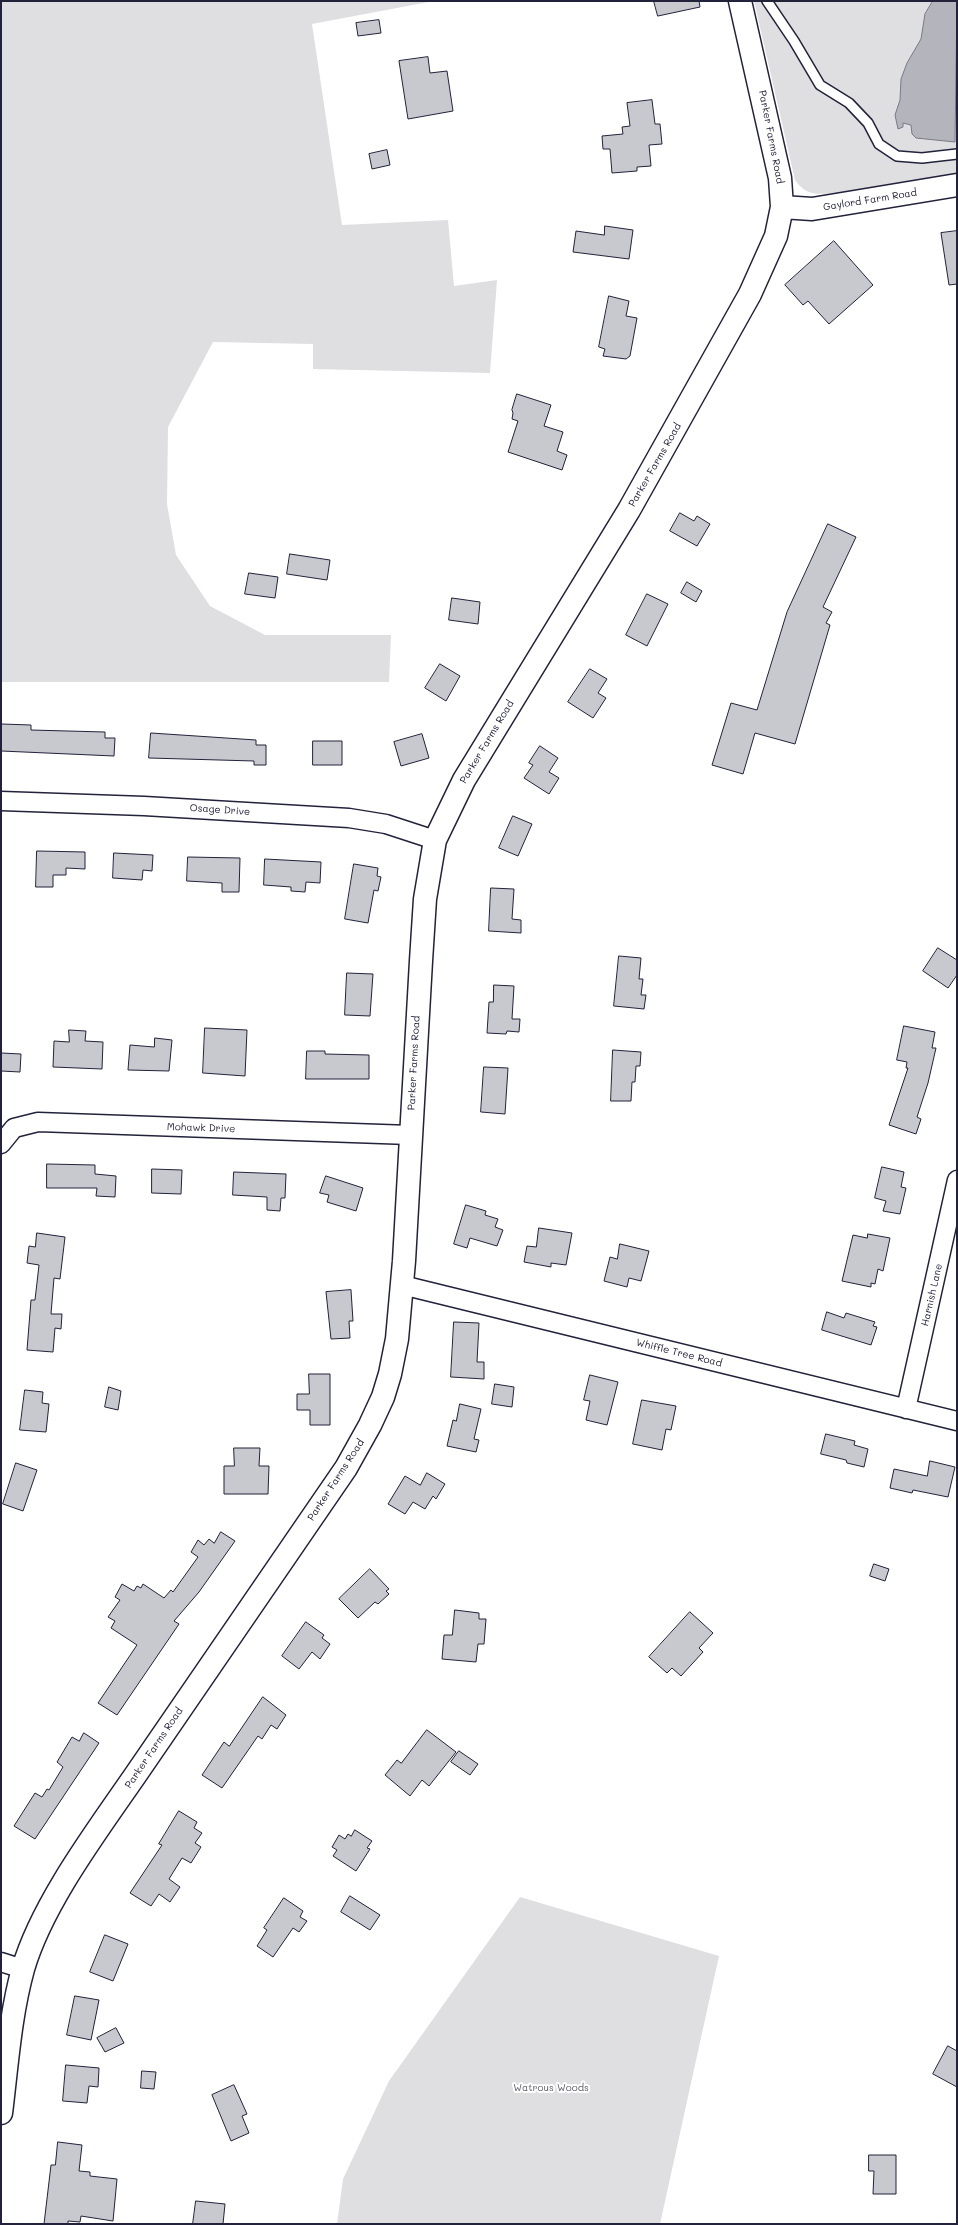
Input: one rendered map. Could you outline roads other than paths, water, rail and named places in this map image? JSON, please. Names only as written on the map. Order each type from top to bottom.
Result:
[{"type":"street","name":"Parker Farms Road","points":[[1,2113],[12,2024],[23,1968],[42,1923],[66,1880],[111,1811],[346,1468],[370,1425],[390,1374],[397,1340],[402,1285],[425,899],[435,840],[464,780],[629,510],[715,360],[766,260],[776,236],[782,207],[780,178],[740,1]]},
{"type":"street","name":"Gaylord Farm Road","points":[[782,207],[812,209],[957,185]]},
{"type":"street","name":"Osage Drive","points":[[1,801],[144,806],[349,818],[386,824],[435,840]]},
{"type":"street","name":"Mohawk Drive","points":[[1,1144],[14,1128],[38,1122],[410,1134]]},
{"type":"street","name":"Harnish Lane","points":[[906,1409],[957,1180]]},
{"type":"street","name":"Whiffle Tree Road","points":[[402,1285],[957,1421]]},
{"type":"street","points":[[1,1962],[23,1968]]},
{"type":"lane","points":[[767,1],[794,41],[820,86],[849,103],[868,123],[879,144],[897,156],[922,158],[957,154]]},
{"type":"park label","name":"Watrous Woods","points":[[551,2088]]}]
